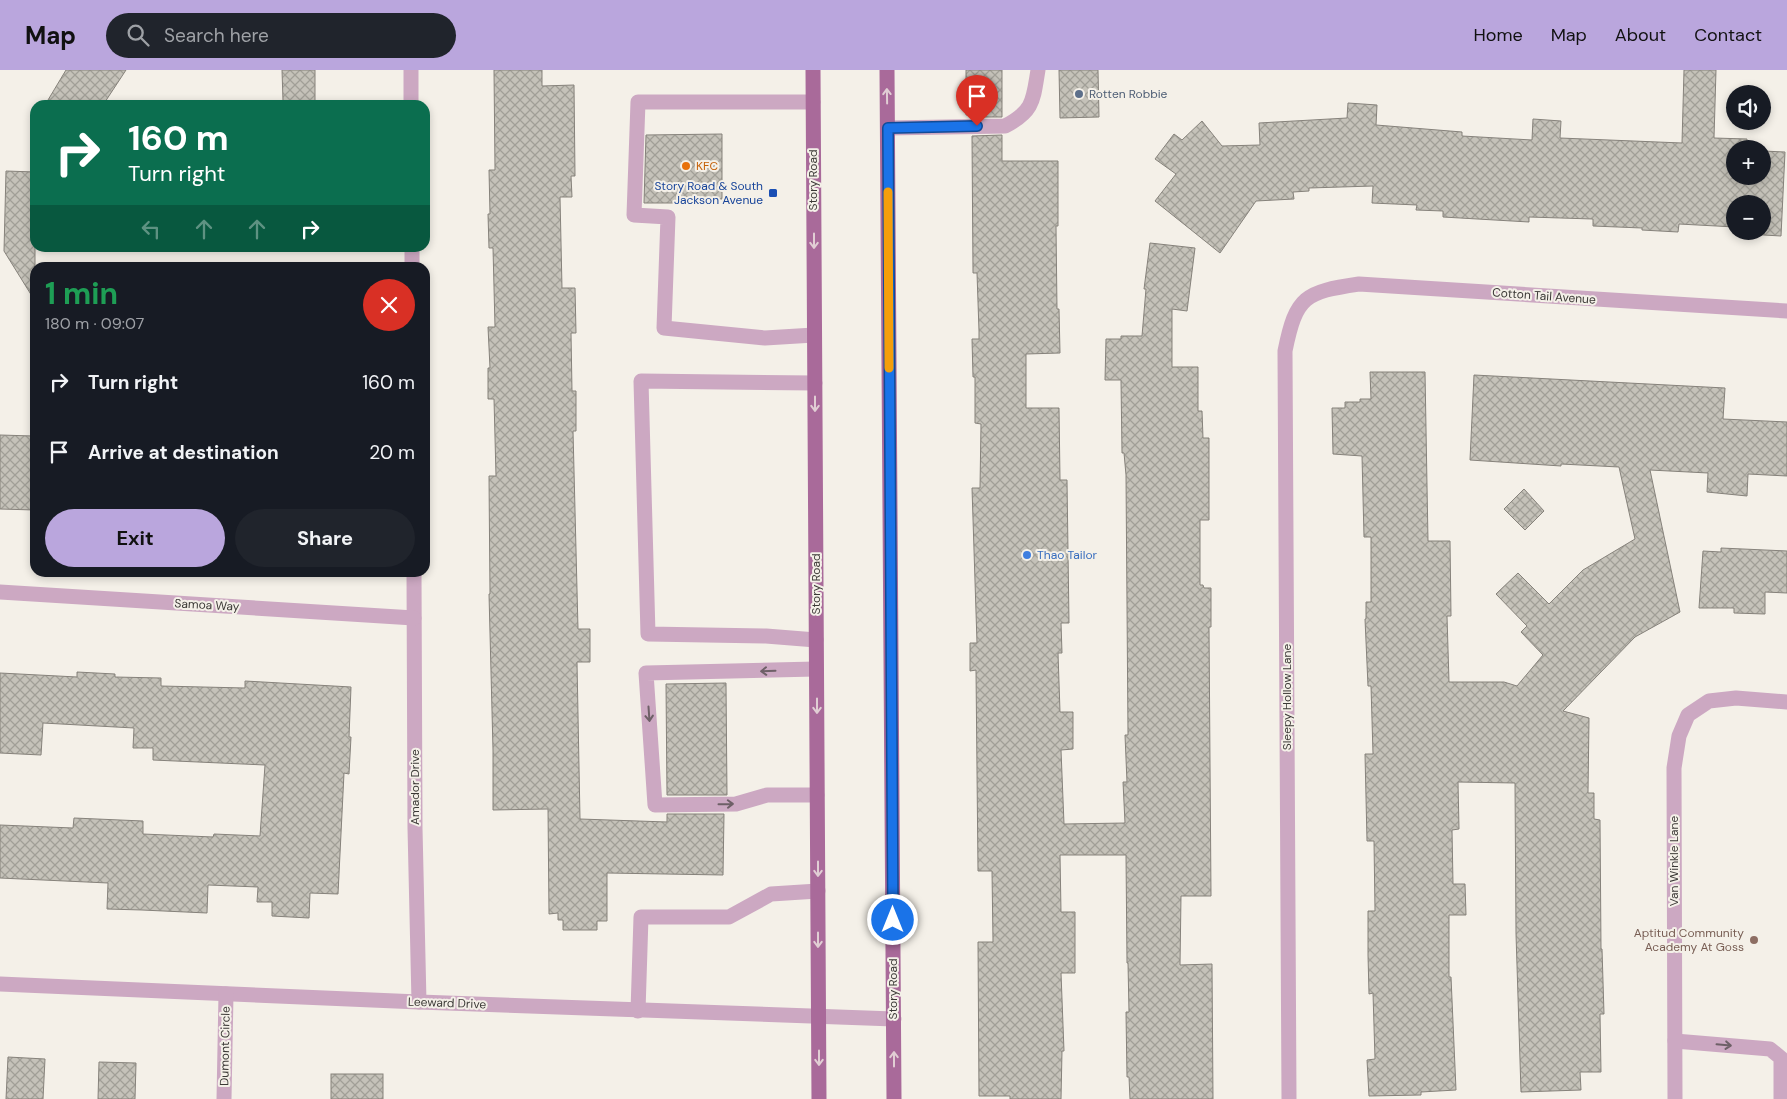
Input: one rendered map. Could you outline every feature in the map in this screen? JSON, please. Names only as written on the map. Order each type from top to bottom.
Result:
[{"type":"main road","name":"Story Road","points":[[813,70],[819,1099]]},
{"type":"main road","name":"Story Road","points":[[887,70],[894,1099]]},
{"type":"street","points":[[411,70],[411,100]]},
{"type":"street","points":[[888,128],[1005,126],[1020,118],[1033,100],[1038,70]]},
{"type":"street","points":[[813,102],[638,102],[634,215],[668,217],[664,328],[765,338],[814,335]]},
{"type":"street","name":"Cotton Tail Avenue","points":[[1304,300],[1326,288],[1359,284],[1787,311]]},
{"type":"street","name":"Sleepy Hollow Lane","points":[[1289,1099],[1285,351],[1291,322],[1304,300]]},
{"type":"street","points":[[815,384],[641,381],[648,634],[766,636],[816,640]]},
{"type":"street","name":"Amador Drive","points":[[414,577],[415,828],[420,1002]]},
{"type":"street","name":"Samoa Way","points":[[0,592],[414,618]]},
{"type":"street","points":[[816,670],[646,674],[655,805],[736,804],[767,795],[817,795]]},
{"type":"street","name":"Van Winkle Lane","points":[[1675,1099],[1674,768],[1679,736],[1688,715],[1709,702],[1736,698],[1787,702]]},
{"type":"street","points":[[638,1011],[641,917],[729,917],[771,894],[818,891]]},
{"type":"street","name":"Leeward Drive","points":[[0,984],[638,1011],[894,1019]]},
{"type":"street","name":"Dumont Circle","points":[[224,1099],[226,994]]},
{"type":"street","points":[[1675,1041],[1770,1049],[1781,1058],[1781,1099]]},
{"type":"building","points":[[66,70],[126,70],[106,100],[48,100]]},
{"type":"building","points":[[282,70],[315,70],[315,100],[283,100]]},
{"type":"building","points":[[494,70],[542,70],[542,86],[574,85],[575,176],[571,176],[572,197],[560,197],[562,288],[575,288],[576,333],[571,333],[572,391],[576,391],[576,431],[573,431],[578,629],[590,629],[590,662],[577,662],[580,819],[667,822],[667,814],[724,814],[723,875],[607,873],[607,921],[597,921],[597,930],[563,930],[563,920],[558,920],[558,913],[549,914],[548,809],[493,810],[489,476],[496,476],[494,399],[488,399],[488,368],[490,368],[488,327],[495,327],[493,248],[489,248],[488,214],[490,214],[489,170],[495,170]]},
{"type":"building","points":[[966,70],[1002,70],[1002,117],[972,117],[972,115],[966,115]]},
{"type":"building","name":"Rotten Robbie","points":[[1059,70],[1098,70],[1099,117],[1060,118]]},
{"type":"building","points":[[1684,70],[1716,70],[1714,138],[1747,139],[1726,140],[1726,185],[1771,185],[1771,151],[1785,152],[1781,236],[1771,235],[1771,195],[1726,195],[1726,227],[1679,224],[1678,232],[1593,226],[1593,219],[1529,217],[1529,222],[1443,217],[1443,211],[1416,210],[1417,205],[1372,203],[1373,186],[1309,188],[1309,191],[1293,192],[1294,199],[1256,201],[1220,253],[1155,201],[1176,174],[1155,159],[1174,134],[1182,140],[1202,121],[1222,146],[1260,145],[1259,123],[1347,118],[1348,103],[1377,105],[1376,125],[1462,132],[1462,136],[1532,140],[1533,119],[1561,121],[1560,138],[1682,143]]},
{"type":"building","name":"KFC","points":[[722,134],[722,199],[697,199],[697,203],[644,203],[646,135]]},
{"type":"building","points":[[1002,135],[1002,161],[1058,161],[1058,226],[1056,226],[1057,309],[1059,309],[1060,353],[1026,354],[1026,408],[1059,408],[1060,480],[1067,480],[1069,623],[1061,623],[1062,653],[1058,653],[1060,712],[1073,712],[1073,749],[1061,750],[1064,824],[1125,823],[1123,782],[1127,782],[1125,735],[1128,735],[1126,475],[1124,453],[1122,453],[1121,380],[1105,380],[1106,339],[1121,339],[1121,336],[1142,336],[1146,289],[1144,289],[1150,243],[1195,248],[1187,311],[1172,309],[1172,367],[1198,367],[1198,411],[1202,411],[1203,438],[1209,438],[1209,520],[1200,520],[1200,585],[1203,585],[1204,588],[1211,588],[1211,627],[1209,627],[1211,896],[1181,896],[1180,965],[1212,964],[1213,1099],[1130,1099],[1129,1077],[1127,1077],[1126,1012],[1129,1012],[1126,855],[1060,855],[1061,912],[1075,912],[1075,973],[1061,973],[1064,1051],[1062,1051],[1061,1099],[1010,1099],[1010,1096],[979,1096],[978,942],[993,942],[992,871],[978,871],[976,670],[970,671],[970,643],[977,643],[972,488],[980,488],[981,424],[975,423],[975,377],[973,377],[972,339],[979,339],[979,331],[977,273],[973,273],[972,136]]},
{"type":"building","points":[[6,171],[30,172],[30,252],[35,252],[35,262],[30,262],[30,293],[4,251]]},
{"type":"building","points":[[1370,372],[1425,372],[1428,541],[1450,541],[1451,616],[1447,616],[1449,682],[1504,682],[1517,686],[1543,655],[1521,632],[1527,626],[1496,594],[1518,573],[1549,604],[1583,570],[1635,539],[1619,467],[1561,464],[1561,466],[1470,460],[1474,375],[1725,388],[1723,419],[1787,422],[1787,476],[1748,474],[1747,496],[1707,492],[1708,473],[1650,470],[1680,612],[1635,637],[1563,711],[1589,718],[1588,793],[1594,793],[1594,819],[1600,820],[1601,949],[1604,1014],[1600,1014],[1601,1072],[1580,1072],[1581,1090],[1521,1092],[1516,934],[1515,783],[1458,782],[1459,829],[1452,830],[1453,884],[1465,884],[1466,915],[1449,915],[1449,977],[1451,977],[1456,1090],[1421,1092],[1421,1095],[1369,1096],[1367,1060],[1375,1059],[1373,993],[1369,994],[1368,955],[1368,911],[1375,911],[1374,841],[1367,841],[1365,754],[1373,754],[1371,686],[1368,686],[1365,619],[1366,602],[1371,602],[1371,537],[1364,537],[1362,456],[1333,454],[1332,408],[1345,408],[1345,402],[1360,402],[1360,399],[1371,399]]},
{"type":"building","points":[[0,435],[30,436],[30,510],[0,509]]},
{"type":"building","points":[[1524,489],[1544,511],[1525,530],[1504,509]]},
{"type":"building","points":[[1721,548],[1787,551],[1787,593],[1765,592],[1765,614],[1734,613],[1734,608],[1699,608],[1703,551],[1721,552]]},
{"type":"building","points":[[77,672],[115,674],[115,677],[161,678],[161,686],[245,688],[245,681],[351,687],[349,774],[344,773],[338,894],[310,893],[309,918],[272,916],[272,902],[257,902],[258,887],[208,885],[207,913],[107,909],[108,883],[0,878],[0,825],[73,828],[74,818],[143,821],[143,834],[213,837],[214,834],[260,836],[265,765],[153,760],[153,748],[133,748],[134,728],[43,723],[41,755],[0,753],[0,673],[77,677]]},
{"type":"building","points":[[726,683],[727,795],[667,795],[666,684]]},
{"type":"building","points":[[8,1057],[45,1059],[43,1099],[6,1099]]},
{"type":"building","points":[[99,1062],[136,1063],[135,1099],[98,1099]]},
{"type":"building","points":[[331,1074],[383,1074],[383,1099],[331,1099]]},
{"type":"slow traffic","points":[[888,192],[889,368]]},
{"type":"place","name":"Rotten Robbie","points":[[1079,94]]},
{"type":"place","name":"KFC","points":[[686,166]]},
{"type":"place","name":"Story Road & South Jackson Avenue","points":[[773,193]]},
{"type":"place","name":"Thao Tailor","points":[[1027,555]]},
{"type":"place","name":"Aptitud Community Academy At Goss","points":[[1754,940]]},
{"type":"route","points":[[893,920],[888,128],[977,126]]}]
